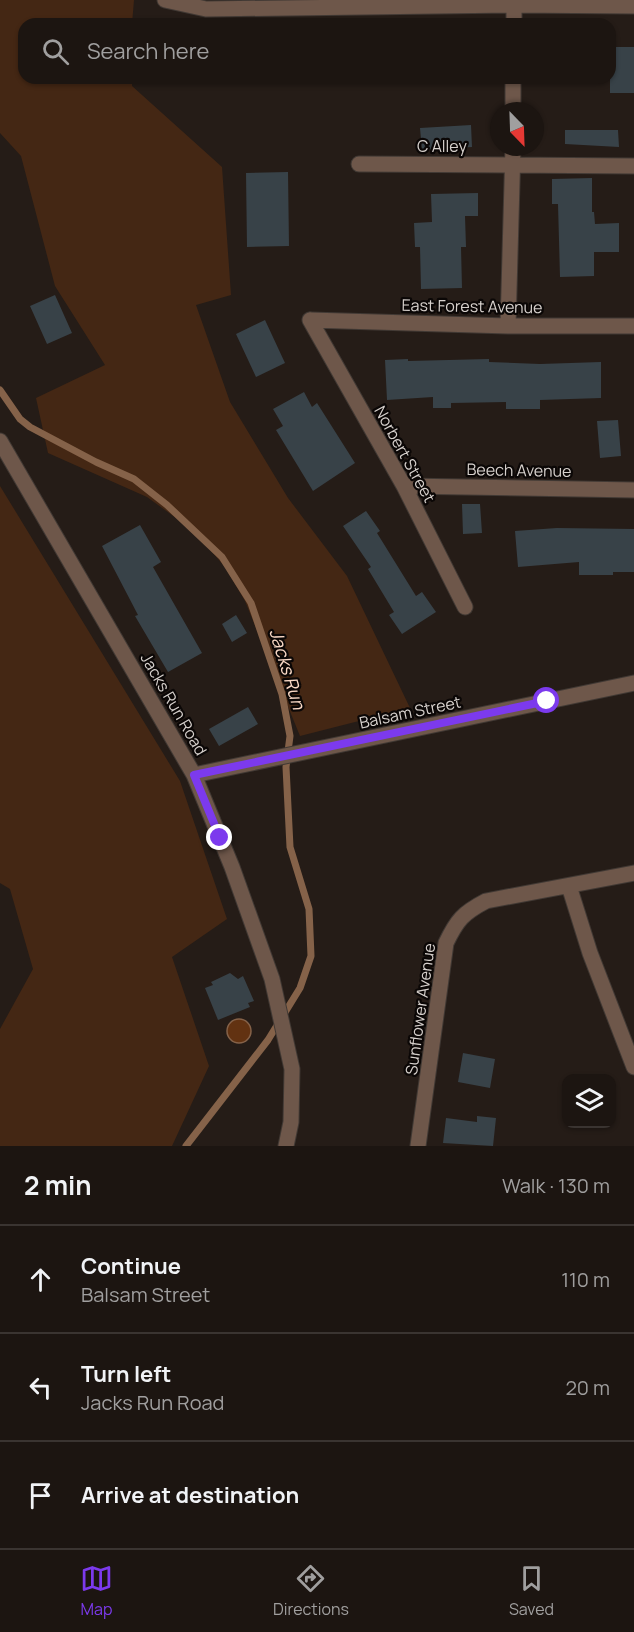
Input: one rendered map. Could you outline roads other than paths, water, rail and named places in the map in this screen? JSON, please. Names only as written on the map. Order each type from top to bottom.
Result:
[{"type":"street","points":[[165,0],[203,4],[514,3],[634,6]]},
{"type":"street","points":[[513,84],[513,102]]},
{"type":"street","points":[[508,326],[512,156]]},
{"type":"street","name":"C Alley","points":[[358,164],[634,166]]},
{"type":"street","name":"East Forest Avenue","points":[[310,320],[508,326],[634,326]]},
{"type":"street","name":"Norbert Street","points":[[310,320],[404,486],[465,606]]},
{"type":"street","name":"Jacks Run Road","points":[[0,441],[194,775],[232,867],[272,979],[292,1069],[291,1122],[286,1146]]},
{"type":"street","name":"Beech Avenue","points":[[404,486],[634,490]]},
{"type":"street","name":"Balsam Street","points":[[194,775],[634,683]]},
{"type":"street","name":"Sunflower Avenue","points":[[418,1146],[446,943],[455,923],[466,911],[486,901],[634,873]]},
{"type":"street","points":[[569,886],[590,953],[634,1067]]},
{"type":"waterway","name":"Jacks Run","points":[[0,390],[20,419],[30,427],[134,479],[167,505],[222,557],[251,603],[282,694],[290,736],[286,767],[290,847],[309,909],[311,956],[300,988],[268,1040],[186,1146]]}]
